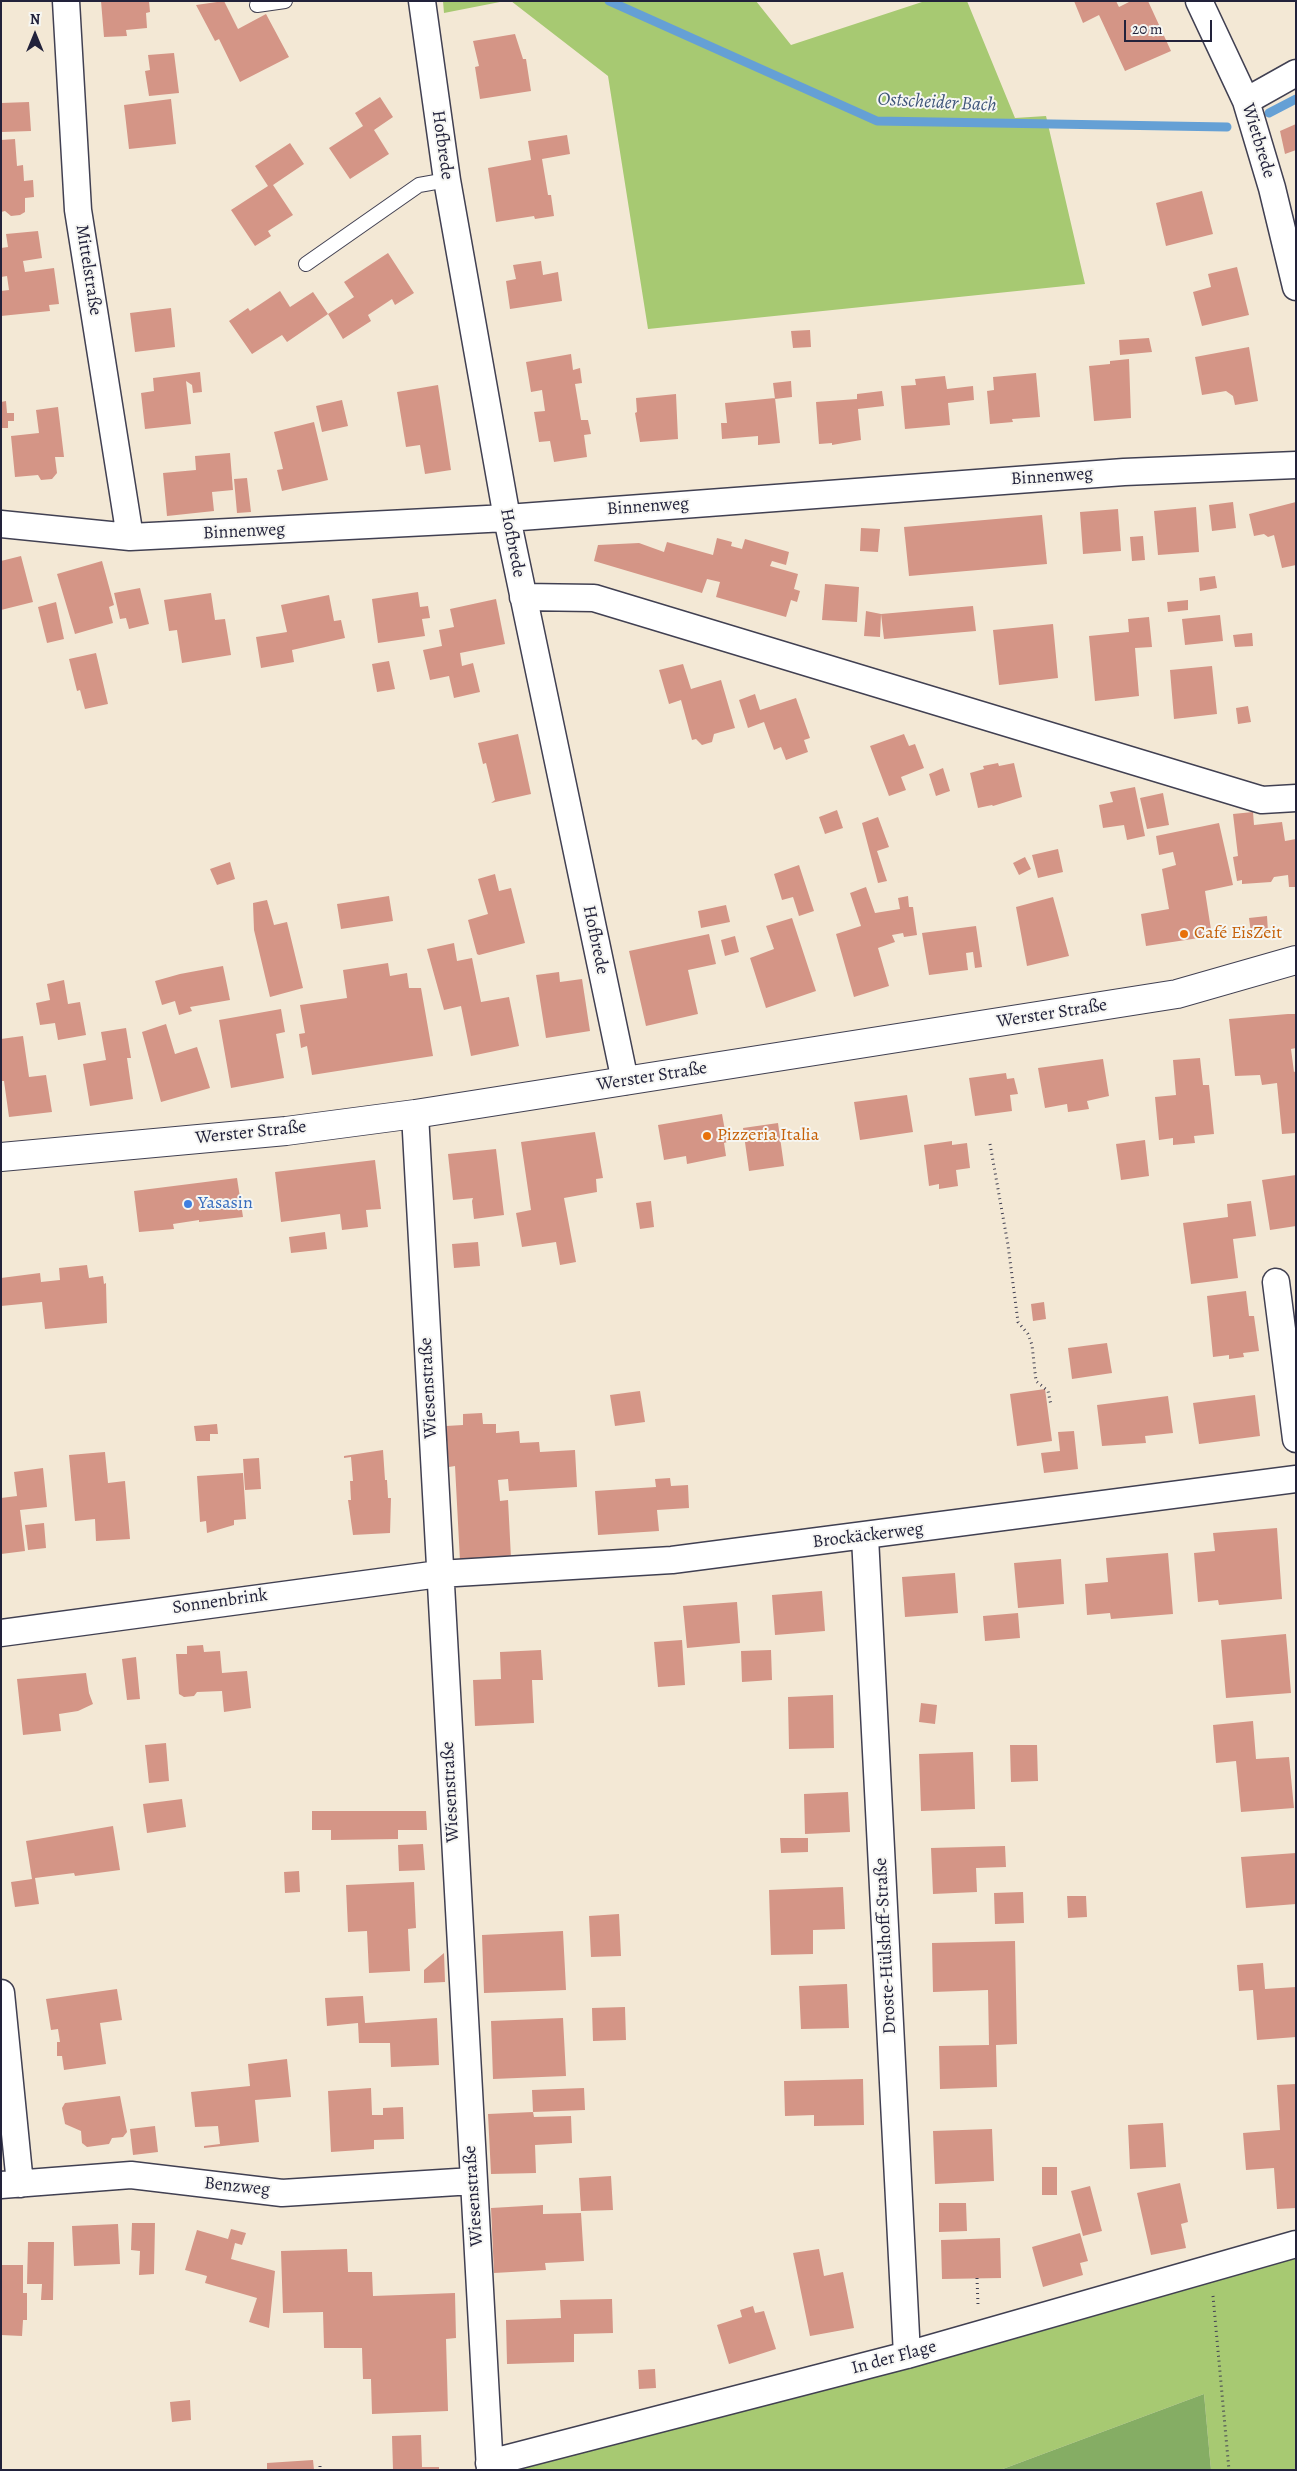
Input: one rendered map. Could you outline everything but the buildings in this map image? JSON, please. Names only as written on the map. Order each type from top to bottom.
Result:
[{"type":"main road","name":"Werster Straße","points":[[1,1157],[286,1131],[415,1114],[1178,994],[1296,960]]},
{"type":"street","name":"Mittelstraße","points":[[66,1],[78,210],[130,538]]},
{"type":"street","name":"Hofbrede","points":[[422,1],[447,180],[508,518],[625,1081]]},
{"type":"street","name":"Wietbrede","points":[[1199,1],[1246,101],[1272,188],[1296,287]]},
{"type":"street","points":[[1246,101],[1296,73]]},
{"type":"street","name":"Binnenweg","points":[[1,524],[130,538],[508,518],[1124,472],[1296,465]]},
{"type":"street","points":[[523,597],[594,598],[1262,800],[1296,798]]},
{"type":"street","name":"Wiesenstraße","points":[[415,1114],[489,2466]]},
{"type":"street","points":[[1276,1282],[1296,1439]]},
{"type":"street","name":"Brockäckerweg","points":[[439,1574],[672,1560],[1296,1479]]},
{"type":"street","name":"Droste-Hülshoff-Straße","points":[[865,1536],[906,2355]]},
{"type":"street","name":"Sonnenbrink","points":[[1,1633],[439,1574]]},
{"type":"street","points":[[1,1993],[11,2185]]},
{"type":"street","name":"Benzweg","points":[[11,2185],[131,2176],[282,2192],[473,2181]]},
{"type":"street","name":"In der Flage","points":[[489,2466],[906,2355],[1296,2244]]},
{"type":"lane","points":[[257,5],[285,1]]},
{"type":"lane","points":[[306,264],[419,185],[447,180]]},
{"type":"path","points":[[990,1144],[1008,1245],[1018,1322],[1028,1334],[1036,1381],[1048,1391],[1050,1405]]},
{"type":"path","points":[[1210,2268],[1228,2470]]},
{"type":"green space","points":[[443,1],[505,1],[444,13]]},
{"type":"green space","points":[[511,1],[756,1],[791,45],[925,1],[967,1],[1015,118],[1046,116],[1085,284],[648,329],[608,76]]},
{"type":"green space","points":[[1296,2251],[1296,2470],[1211,2470],[1204,2394],[1000,2470],[492,2470]]},
{"type":"green space","points":[[1204,2394],[1211,2470],[1000,2470]]},
{"type":"waterway","name":"Ostscheider Bach","points":[[609,1],[877,121],[1227,127]]},
{"type":"waterway","name":"Ostscheider Bach","points":[[1269,113],[1296,99]]},
{"type":"place","name":"Café EisZeit","points":[[1184,934]]},
{"type":"place","name":"Pizzeria Italia","points":[[707,1136]]},
{"type":"place","name":"Yasasin","points":[[188,1204]]}]
